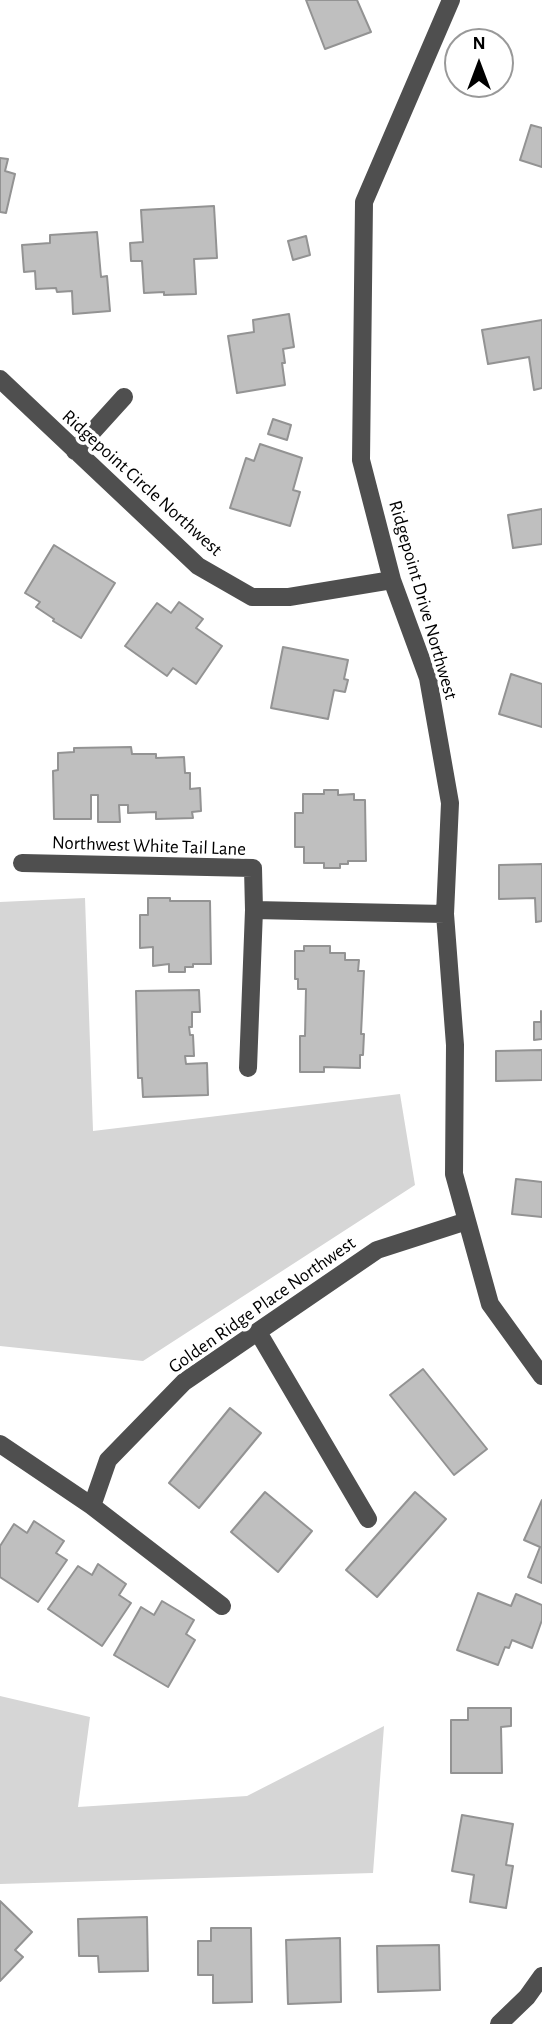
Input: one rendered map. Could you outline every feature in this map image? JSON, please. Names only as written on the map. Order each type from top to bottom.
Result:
[{"type":"street","name":"Ridgepoint Drive Northwest","points":[[451,0],[364,202],[361,460],[392,580],[428,678],[450,803],[445,914],[455,1045],[454,1174],[490,1304],[542,1376]]},
{"type":"street","name":"Ridgepoint Circle Northwest","points":[[0,379],[198,566],[252,597],[289,597],[392,580]]},
{"type":"street","points":[[75,451],[124,397]]},
{"type":"street","name":"Northwest White Tail Lane","points":[[22,863],[253,868],[254,910]]},
{"type":"street","points":[[248,1068],[254,910],[445,914]]},
{"type":"street","name":"Golden Ridge Place Northwest","points":[[92,1506],[108,1460],[184,1382],[377,1250],[467,1221]]},
{"type":"street","points":[[258,1332],[368,1519]]},
{"type":"street","points":[[0,1444],[92,1506],[222,1606]]},
{"type":"street","points":[[499,2024],[527,1997],[542,1976]]},
{"type":"shaded area","points":[[85,898],[93,1131],[400,1094],[415,1185],[143,1361],[0,1346],[0,902]]},
{"type":"shaded area","points":[[0,1696],[90,1717],[78,1807],[247,1796],[384,1726],[373,1873],[0,1884]]},
{"type":"building","points":[[306,0],[357,0],[371,32],[325,49]]},
{"type":"building","points":[[531,125],[542,128],[542,167],[520,160]]},
{"type":"building","points":[[0,158],[8,159],[5,171],[15,174],[6,213],[0,212]]},
{"type":"building","points":[[214,206],[217,258],[194,259],[196,294],[144,293],[142,261],[131,261],[130,243],[143,242],[141,210]]},
{"type":"building","points":[[97,232],[101,277],[107,276],[110,311],[73,314],[72,291],[57,292],[56,288],[36,289],[35,271],[24,272],[22,245],[50,243],[50,235]]},
{"type":"building","points":[[306,236],[310,255],[293,260],[288,241]]},
{"type":"building","points":[[289,314],[294,347],[283,349],[285,385],[237,393],[228,336],[254,332],[253,320]]},
{"type":"building","points":[[542,320],[542,388],[534,390],[529,357],[488,364],[482,330]]},
{"type":"building","points":[[273,419],[291,425],[287,440],[268,434]]},
{"type":"building","points":[[260,444],[302,458],[293,490],[300,492],[290,526],[230,508],[246,458],[254,461]]},
{"type":"building","points":[[542,509],[542,544],[513,548],[508,515]]},
{"type":"building","points":[[54,545],[115,583],[81,638],[53,621],[54,619],[36,607],[40,602],[25,593]]},
{"type":"building","points":[[179,602],[203,619],[196,628],[222,646],[196,684],[173,668],[167,676],[125,646],[157,603],[171,613]]},
{"type":"building","points":[[283,647],[348,660],[344,679],[348,680],[345,692],[334,690],[328,719],[271,708]]},
{"type":"building","points":[[511,674],[542,684],[542,727],[499,714]]},
{"type":"building","points":[[131,747],[132,754],[156,754],[156,758],[184,757],[185,773],[190,773],[190,789],[200,788],[201,811],[192,812],[193,818],[156,819],[156,812],[128,813],[128,805],[119,805],[120,822],[98,822],[98,795],[91,795],[91,819],[54,819],[53,771],[58,770],[58,753],[74,752],[74,748]]},
{"type":"building","points":[[324,790],[338,790],[338,795],[354,794],[354,800],[365,800],[366,861],[348,861],[348,864],[340,864],[340,868],[324,868],[324,863],[304,863],[304,847],[295,847],[295,813],[303,813],[303,794],[324,794]]},
{"type":"building","points":[[542,864],[542,921],[536,922],[535,898],[499,899],[499,865]]},
{"type":"building","points":[[148,898],[210,901],[211,964],[193,964],[193,967],[185,967],[185,972],[169,972],[169,964],[153,966],[153,947],[140,948],[140,915],[148,915]]},
{"type":"building","points":[[304,946],[330,946],[330,953],[345,953],[345,960],[359,960],[358,971],[364,971],[361,1034],[364,1034],[360,1068],[324,1067],[324,1072],[300,1072],[300,1036],[305,1036],[306,989],[298,989],[298,979],[295,979],[295,951],[304,951]]},
{"type":"building","points":[[199,990],[200,1012],[192,1012],[192,1027],[189,1027],[190,1035],[193,1035],[194,1056],[185,1056],[186,1064],[207,1063],[208,1095],[143,1097],[142,1078],[138,1078],[136,991]]},
{"type":"building","points":[[541,1011],[542,1039],[534,1040],[534,1022],[541,1022]]},
{"type":"building","points":[[542,1050],[542,1080],[496,1081],[496,1051]]},
{"type":"building","points":[[516,1179],[542,1182],[542,1217],[512,1214]]},
{"type":"building","points":[[423,1369],[487,1449],[454,1475],[390,1395]]},
{"type":"building","points":[[230,1408],[261,1433],[199,1508],[169,1483]]},
{"type":"building","points":[[265,1492],[312,1531],[278,1572],[231,1532]]},
{"type":"building","points":[[415,1492],[446,1519],[377,1597],[346,1570]]},
{"type":"building","points":[[542,1500],[542,1583],[528,1577],[540,1547],[524,1540]]},
{"type":"building","points":[[34,1521],[64,1541],[56,1553],[67,1560],[38,1602],[0,1577],[0,1546],[14,1524],[27,1533]]},
{"type":"building","points":[[98,1564],[126,1584],[119,1595],[131,1603],[102,1646],[48,1609],[78,1566],[92,1575]]},
{"type":"building","points":[[478,1593],[511,1606],[516,1594],[542,1605],[542,1620],[532,1648],[512,1640],[509,1648],[505,1647],[498,1665],[457,1650]]},
{"type":"building","points":[[162,1601],[194,1620],[186,1634],[195,1640],[168,1687],[114,1655],[141,1607],[154,1615]]},
{"type":"building","points":[[468,1708],[511,1708],[511,1726],[501,1727],[502,1773],[451,1773],[451,1720],[468,1720]]},
{"type":"building","points":[[462,1815],[513,1824],[506,1865],[513,1866],[506,1908],[470,1902],[474,1875],[452,1871]]},
{"type":"building","points":[[0,1901],[32,1932],[15,1950],[23,1957],[0,1981]]},
{"type":"building","points":[[147,1917],[148,1971],[99,1972],[98,1956],[79,1956],[78,1919]]},
{"type":"building","points":[[211,1928],[251,1928],[252,2002],[213,2003],[213,1975],[198,1975],[198,1941],[211,1941]]},
{"type":"building","points":[[340,1938],[341,2002],[288,2004],[286,1940]]},
{"type":"building","points":[[439,1945],[440,1990],[378,1992],[377,1946]]}]
